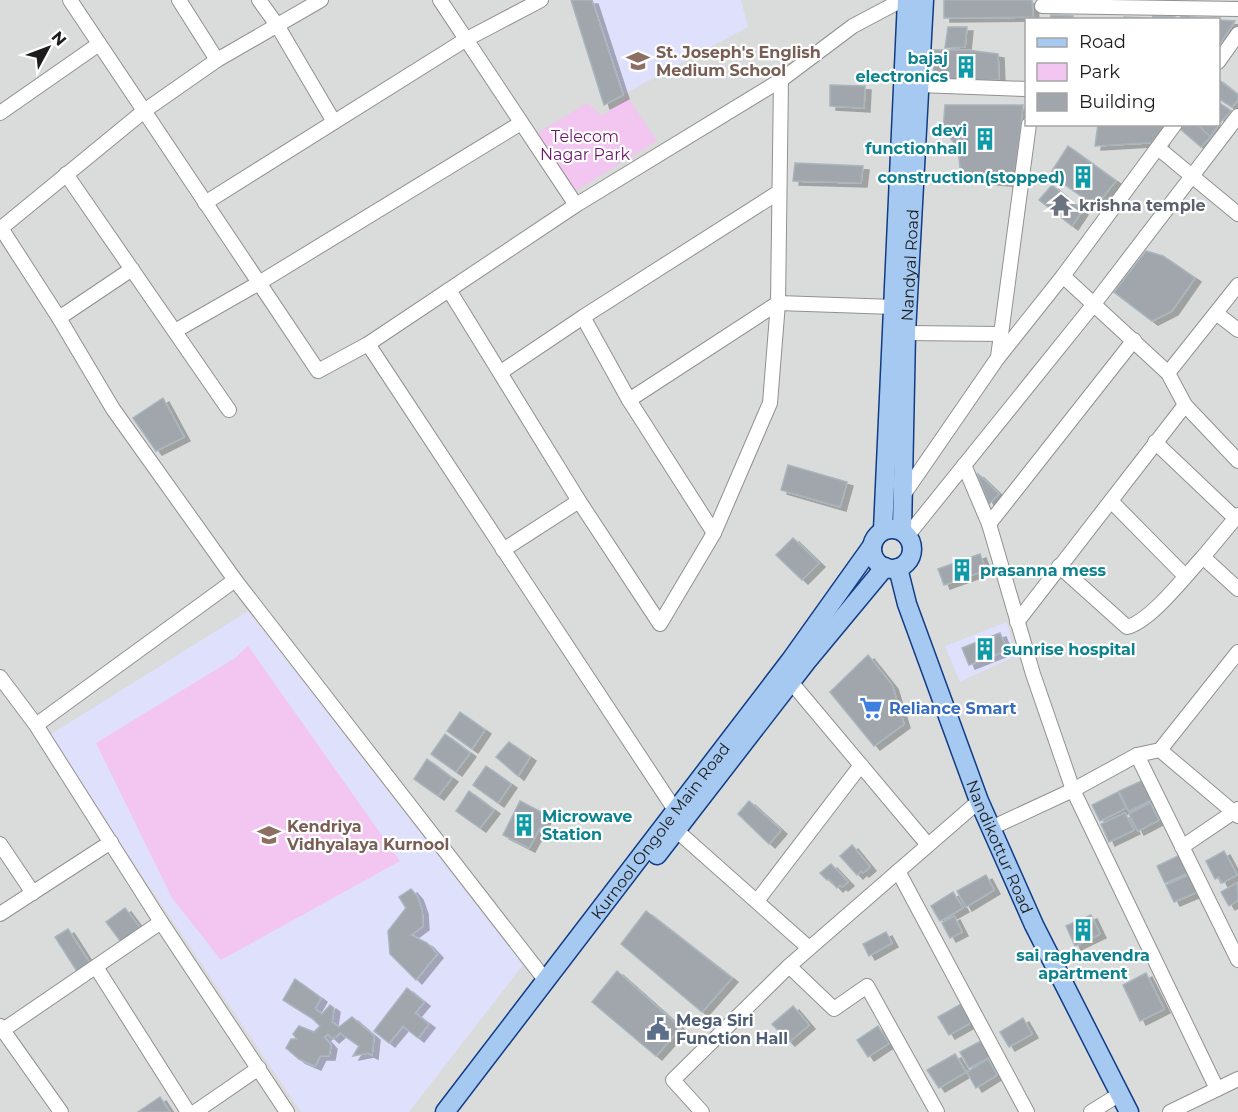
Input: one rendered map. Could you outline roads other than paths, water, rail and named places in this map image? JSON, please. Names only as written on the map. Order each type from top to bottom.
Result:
[{"type":"main road","name":"Nandyal Road","points":[[883,530],[907,0]]},
{"type":"main road","name":"Nandyal Road","points":[[905,533],[906,333],[924,0]]},
{"type":"main road","points":[[896,528],[905,533],[913,547],[909,560],[891,568],[874,559],[872,546],[874,539],[883,530],[896,528]]},
{"type":"main road","name":"Kurnool Ongole Main Road","points":[[445,1112],[790,661],[872,546]]},
{"type":"main road","name":"Kurnool Ongole Main Road","points":[[457,1112],[791,682],[891,568]]},
{"type":"main road","name":"Nandikottur Road","points":[[891,568],[907,604],[979,801],[1034,925],[1130,1112]]},
{"type":"street","points":[[69,0],[318,371],[368,344],[576,205],[781,80],[853,26],[902,0]]},
{"type":"street","points":[[178,0],[217,60]]},
{"type":"street","points":[[260,0],[334,122]]},
{"type":"street","points":[[321,0],[217,60],[144,111],[0,228],[59,318],[113,410],[235,580],[546,981]]},
{"type":"street","points":[[440,0],[576,205]]},
{"type":"street","points":[[205,203],[465,40],[541,0]]},
{"type":"street","points":[[1042,9],[1238,9]]},
{"type":"street","points":[[1220,59],[1238,34]]},
{"type":"street","points":[[0,113],[99,44]]},
{"type":"street","points":[[449,290],[579,501],[660,624],[714,533],[770,403],[778,303],[781,80]]},
{"type":"street","points":[[919,85],[1025,89]]},
{"type":"street","points":[[905,533],[964,465],[1094,304],[1238,116]]},
{"type":"street","points":[[175,331],[259,283],[521,123]]},
{"type":"street","points":[[997,359],[1029,126]]},
{"type":"street","points":[[904,494],[997,359],[1063,276],[1174,126]]},
{"type":"street","points":[[1158,148],[1238,214]]},
{"type":"street","points":[[66,174],[229,410]]},
{"type":"street","points":[[501,372],[779,192]]},
{"type":"street","points":[[59,318],[132,269]]},
{"type":"street","points":[[1063,276],[1168,373],[1185,405],[1238,461]]},
{"type":"street","points":[[1168,373],[1238,285]]},
{"type":"street","points":[[629,400],[778,303],[894,307]]},
{"type":"street","points":[[1216,313],[1238,330]]},
{"type":"street","points":[[583,317],[629,400],[714,533]]},
{"type":"street","points":[[906,333],[1001,334]]},
{"type":"street","points":[[989,524],[1134,340]]},
{"type":"street","points":[[368,344],[675,810]]},
{"type":"street","points":[[1017,622],[1185,405]]},
{"type":"street","points":[[1059,566],[1127,627],[1137,624],[1152,611],[1237,517],[1155,442]]},
{"type":"street","points":[[964,465],[989,524],[1017,622],[1073,790],[1217,1089]]},
{"type":"street","points":[[503,550],[579,501]]},
{"type":"street","points":[[1111,501],[1185,576]]},
{"type":"street","points":[[1203,557],[1238,589]]},
{"type":"street","points":[[36,725],[235,580]]},
{"type":"street","points":[[991,828],[1073,790],[1137,755],[1160,750],[1238,652]]},
{"type":"street","points":[[0,677],[36,725],[161,922],[287,1112]]},
{"type":"street","points":[[791,682],[928,845]]},
{"type":"street","points":[[1160,750],[1237,813],[1182,848]]},
{"type":"street","points":[[1137,755],[1238,960]]},
{"type":"street","points":[[757,901],[861,765]]},
{"type":"street","points":[[702,1112],[673,1080],[789,966],[979,801]]},
{"type":"street","points":[[676,830],[809,948]]},
{"type":"street","points":[[0,914],[111,842]]},
{"type":"street","points":[[0,844],[33,892]]},
{"type":"street","points":[[898,871],[1027,1112]]},
{"type":"street","points":[[60,1112],[1,1028],[161,922]]},
{"type":"street","points":[[789,966],[834,1009],[867,986],[935,1111]]},
{"type":"street","points":[[96,967],[188,1112]]},
{"type":"street","points":[[195,1112],[259,1068]]},
{"type":"street","points":[[1170,1112],[1238,1079]]},
{"type":"street","points":[[1091,1112],[1120,1094]]},
{"type":"place","name":"St. Joseph's English Medium School","points":[[638,61]]},
{"type":"place","name":"bajaj electronics","points":[[966,67]]},
{"type":"place","name":"devi functionhall","points":[[985,139]]},
{"type":"place","name":"construction(stopped)","points":[[1083,177]]},
{"type":"place","name":"krishna temple","points":[[1061,205]]},
{"type":"place","name":"prasanna mess","points":[[962,570]]},
{"type":"place","name":"sunrise hospital","points":[[985,649]]},
{"type":"place","name":"Reliance Smart","points":[[871,708]]},
{"type":"place","name":"Microwave Station","points":[[524,825]]},
{"type":"place","name":"Kendriya Vidhyalaya Kurnool","points":[[269,835]]},
{"type":"place","name":"sai raghavendra apartment","points":[[1083,930]]},
{"type":"place","name":"Mega Siri Function Hall","points":[[658,1029]]},
{"type":"park label","name":"Telecom Nagar Park","points":[[585,145]]}]
